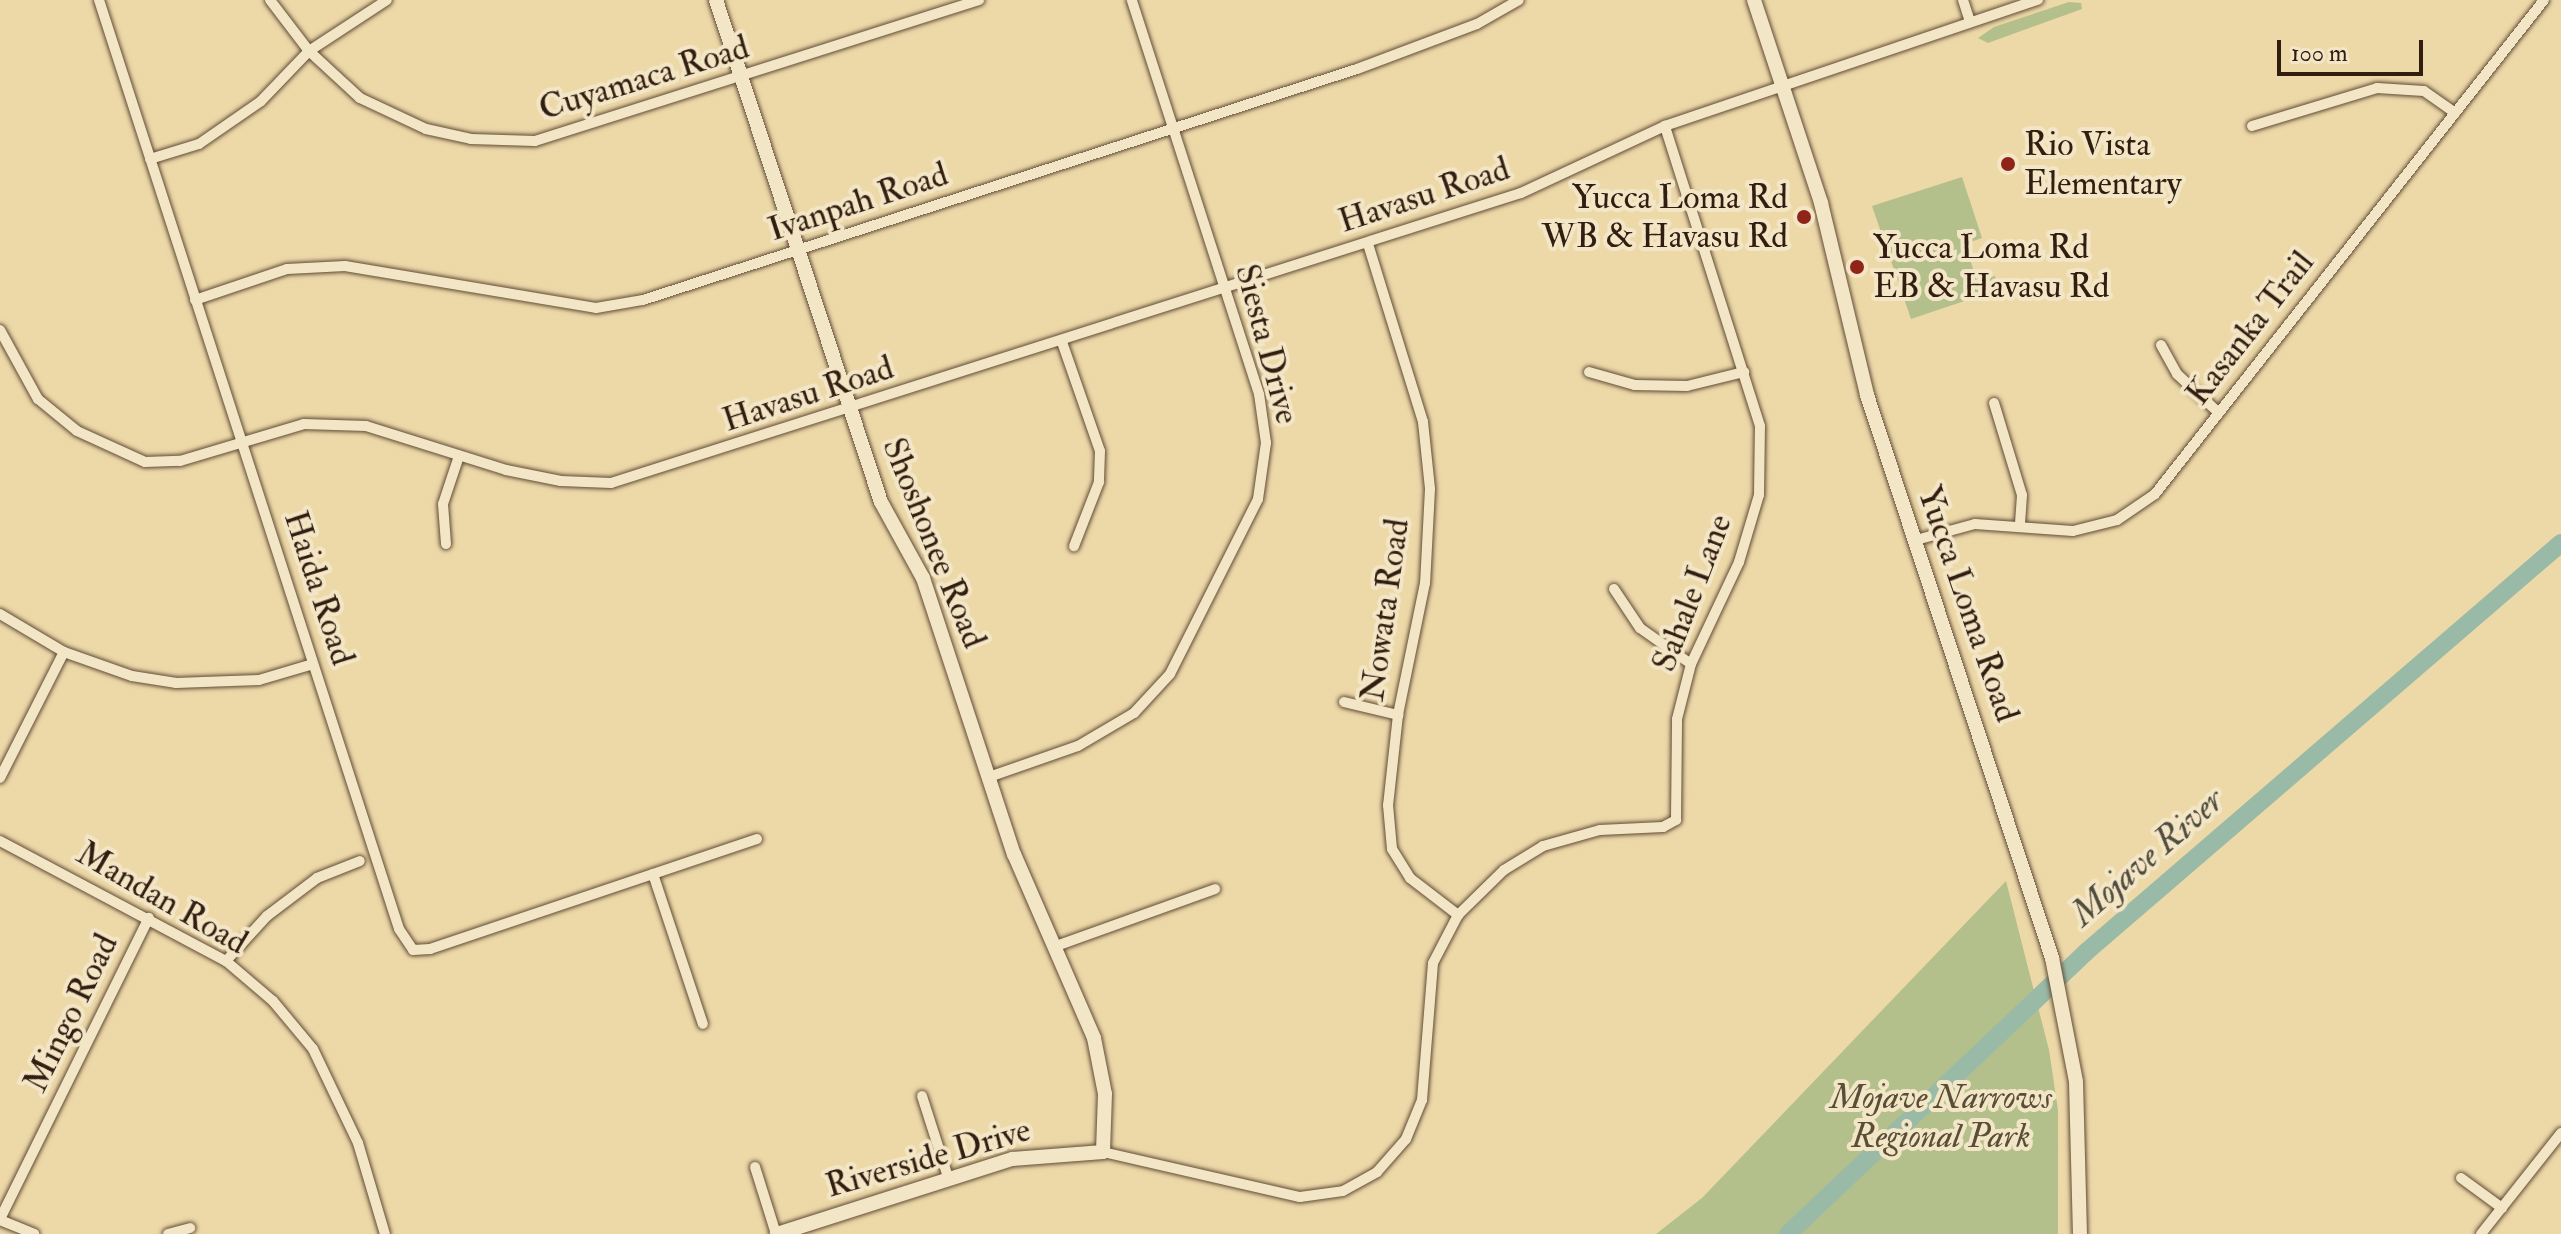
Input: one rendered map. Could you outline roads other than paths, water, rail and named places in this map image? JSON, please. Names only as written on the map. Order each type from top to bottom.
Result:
[{"type":"street","name":"Haida Road","points":[[99,0],[399,929],[413,950],[430,949],[757,839]]},
{"type":"street","name":"Cuyamaca Road","points":[[270,0],[309,51],[360,98],[426,129],[471,139],[535,141],[979,0]]},
{"type":"street","points":[[150,159],[199,144],[261,101],[309,51],[387,0]]},
{"type":"street","name":"Shoshonee Road","points":[[716,0],[881,502],[923,578],[1014,854],[1094,1038],[1105,1094],[1103,1152]]},
{"type":"street","name":"Siesta Drive","points":[[989,777],[1078,746],[1134,713],[1170,674],[1258,499],[1266,443],[1259,394],[1132,0]]},
{"type":"street","name":"Ivanpah Road","points":[[195,300],[287,269],[345,266],[596,308],[643,300],[1357,69],[1477,24],[1519,0]]},
{"type":"street","name":"Yucca Loma Road","points":[[1754,0],[1828,227],[1854,351],[2063,1002],[2076,1082],[2080,1234]]},
{"type":"street","points":[[1963,0],[1970,22]]},
{"type":"street","name":"Havasu Road","points":[[0,330],[38,399],[77,431],[145,462],[180,461],[304,424],[366,426],[459,456],[561,481],[611,483],[849,411],[1521,193],[1665,126],[2038,0]]},
{"type":"street","name":"Kasanka Trail","points":[[1916,540],[1975,524],[2020,524],[2073,531],[2117,520],[2155,494],[2544,0]]},
{"type":"street","points":[[2252,126],[2377,88],[2424,91],[2455,113]]},
{"type":"street","name":"Sahale Lane","points":[[1665,126],[1760,426],[1759,495],[1739,562],[1691,664],[1677,719],[1676,820]]},
{"type":"street","name":"Nowata Road","points":[[1368,244],[1423,422],[1430,489],[1425,583],[1398,715],[1388,805],[1392,849],[1410,878],[1458,915]]},
{"type":"street","points":[[1062,342],[1100,451],[1099,482],[1074,546]]},
{"type":"street","points":[[2161,345],[2177,374],[2219,413]]},
{"type":"street","points":[[1589,372],[1635,385],[1687,386],[1744,372]]},
{"type":"street","points":[[1994,403],[2022,495],[2020,524]]},
{"type":"street","points":[[446,544],[443,504],[459,456]]},
{"type":"street","points":[[1614,589],[1640,628],[1691,664]]},
{"type":"street","points":[[0,614],[64,652],[132,676],[176,683],[259,680],[313,664]]},
{"type":"street","points":[[0,778],[64,652]]},
{"type":"street","points":[[1344,702],[1398,715]]},
{"type":"street","name":"Riverside Drive","points":[[777,1234],[1012,1159],[1103,1152],[1300,1197],[1343,1191],[1377,1172],[1406,1139],[1422,1100],[1433,963],[1458,915],[1504,870],[1543,846],[1600,830],[1663,827],[1676,820]]},
{"type":"street","name":"Mandan Road","points":[[0,841],[226,961],[273,1001],[313,1049],[358,1143],[385,1234]]},
{"type":"street","points":[[226,961],[267,916],[317,878],[360,861]]},
{"type":"street","points":[[653,874],[703,1024]]},
{"type":"street","points":[[1056,946],[1215,889]]},
{"type":"street","name":"Mingo Road","points":[[0,1220],[149,918]]},
{"type":"street","points":[[922,1096],[948,1177]]},
{"type":"street","points":[[2481,1234],[2561,1133]]},
{"type":"street","points":[[755,1167],[777,1234]]},
{"type":"street","points":[[2461,1178],[2502,1208]]},
{"type":"street","points":[[0,1220],[34,1234]]},
{"type":"street","points":[[168,1234],[190,1228]]},
{"type":"waterway","name":"Mojave River","points":[[1788,1234],[2086,952],[2561,543]]},
{"type":"place","name":"Rio Vista Elementary","points":[[2008,164]]},
{"type":"place","name":"Yucca Loma Rd WB & Havasu Rd","points":[[1804,217]]},
{"type":"place","name":"Yucca Loma Rd EB & Havasu Rd","points":[[1857,267]]},
{"type":"park label","name":"Mojave Narrows Regional Park","points":[[1941,1116]]}]
